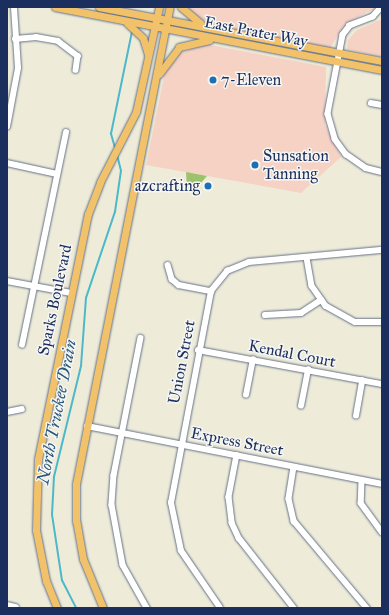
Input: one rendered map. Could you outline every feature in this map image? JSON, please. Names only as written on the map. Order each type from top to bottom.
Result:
[{"type":"main road","name":"East Prater Way","points":[[55,7],[155,28],[382,70]]},
{"type":"main road","name":"East Prater Way","points":[[99,7],[382,61]]},
{"type":"main road","points":[[130,12],[141,7]]},
{"type":"main road","name":"Sparks Boulevard","points":[[57,608],[38,552],[34,483],[88,214],[109,164],[126,134],[140,100],[159,7]]},
{"type":"main road","points":[[103,608],[83,559],[76,521],[76,484],[170,7]]},
{"type":"main road","points":[[181,7],[193,19],[210,28]]},
{"type":"main road","points":[[123,21],[143,38],[149,58]]},
{"type":"main road","points":[[156,80],[179,48],[194,42],[224,40]]},
{"type":"street","points":[[7,127],[17,78],[14,7]]},
{"type":"street","points":[[382,7],[372,17],[346,30],[338,53],[328,106],[332,131],[352,160],[382,172]]},
{"type":"street","points":[[15,40],[36,37],[58,41],[78,56],[76,70]]},
{"type":"street","points":[[371,103],[382,105]]},
{"type":"street","points":[[22,345],[66,132]]},
{"type":"street","points":[[7,164],[57,174]]},
{"type":"street","name":"Union Street","points":[[220,608],[186,561],[173,528],[171,490],[211,291],[221,276],[241,264],[382,250]]},
{"type":"street","points":[[307,258],[310,278],[321,300],[348,320],[382,322]]},
{"type":"street","points":[[168,265],[172,278],[179,285],[211,291]]},
{"type":"street","points":[[7,281],[71,293]]},
{"type":"street","points":[[265,316],[301,313],[321,300]]},
{"type":"street","points":[[141,338],[113,482],[113,521],[123,565],[147,608]]},
{"type":"street","name":"Kendal Court","points":[[198,350],[382,384]]},
{"type":"street","points":[[246,395],[253,360]]},
{"type":"street","points":[[301,406],[308,370]]},
{"type":"street","points":[[356,416],[362,381]]},
{"type":"street","points":[[7,412],[22,409]]},
{"type":"street","name":"Express Street","points":[[87,426],[382,484]]},
{"type":"street","points":[[237,455],[229,497],[232,523],[240,538],[294,608]]},
{"type":"street","points":[[294,467],[289,499],[294,521],[367,608]]},
{"type":"street","points":[[362,480],[361,503],[382,532]]},
{"type":"street","points":[[7,605],[16,607]]},
{"type":"shaded area","points":[[184,7],[377,7],[345,24],[330,48],[207,23]]},
{"type":"shaded area","points":[[382,19],[382,57],[347,49],[348,40],[357,30]]},
{"type":"shaded area","points":[[205,44],[326,67],[325,125],[341,157],[301,193],[146,165],[165,72],[175,55]]},
{"type":"green space","points":[[186,172],[207,176],[199,185],[198,193],[187,189]]},
{"type":"waterway","name":"North Truckee Drain","points":[[115,148],[111,134],[132,32]]},
{"type":"waterway","name":"North Truckee Drain","points":[[76,608],[62,581],[52,515],[54,477],[81,366],[86,298],[115,212],[121,171],[117,155]]},
{"type":"place","name":"7-Eleven","points":[[213,80]]},
{"type":"place","name":"Sunsation Tanning","points":[[255,165]]},
{"type":"place","name":"azcrafting","points":[[208,186]]}]
